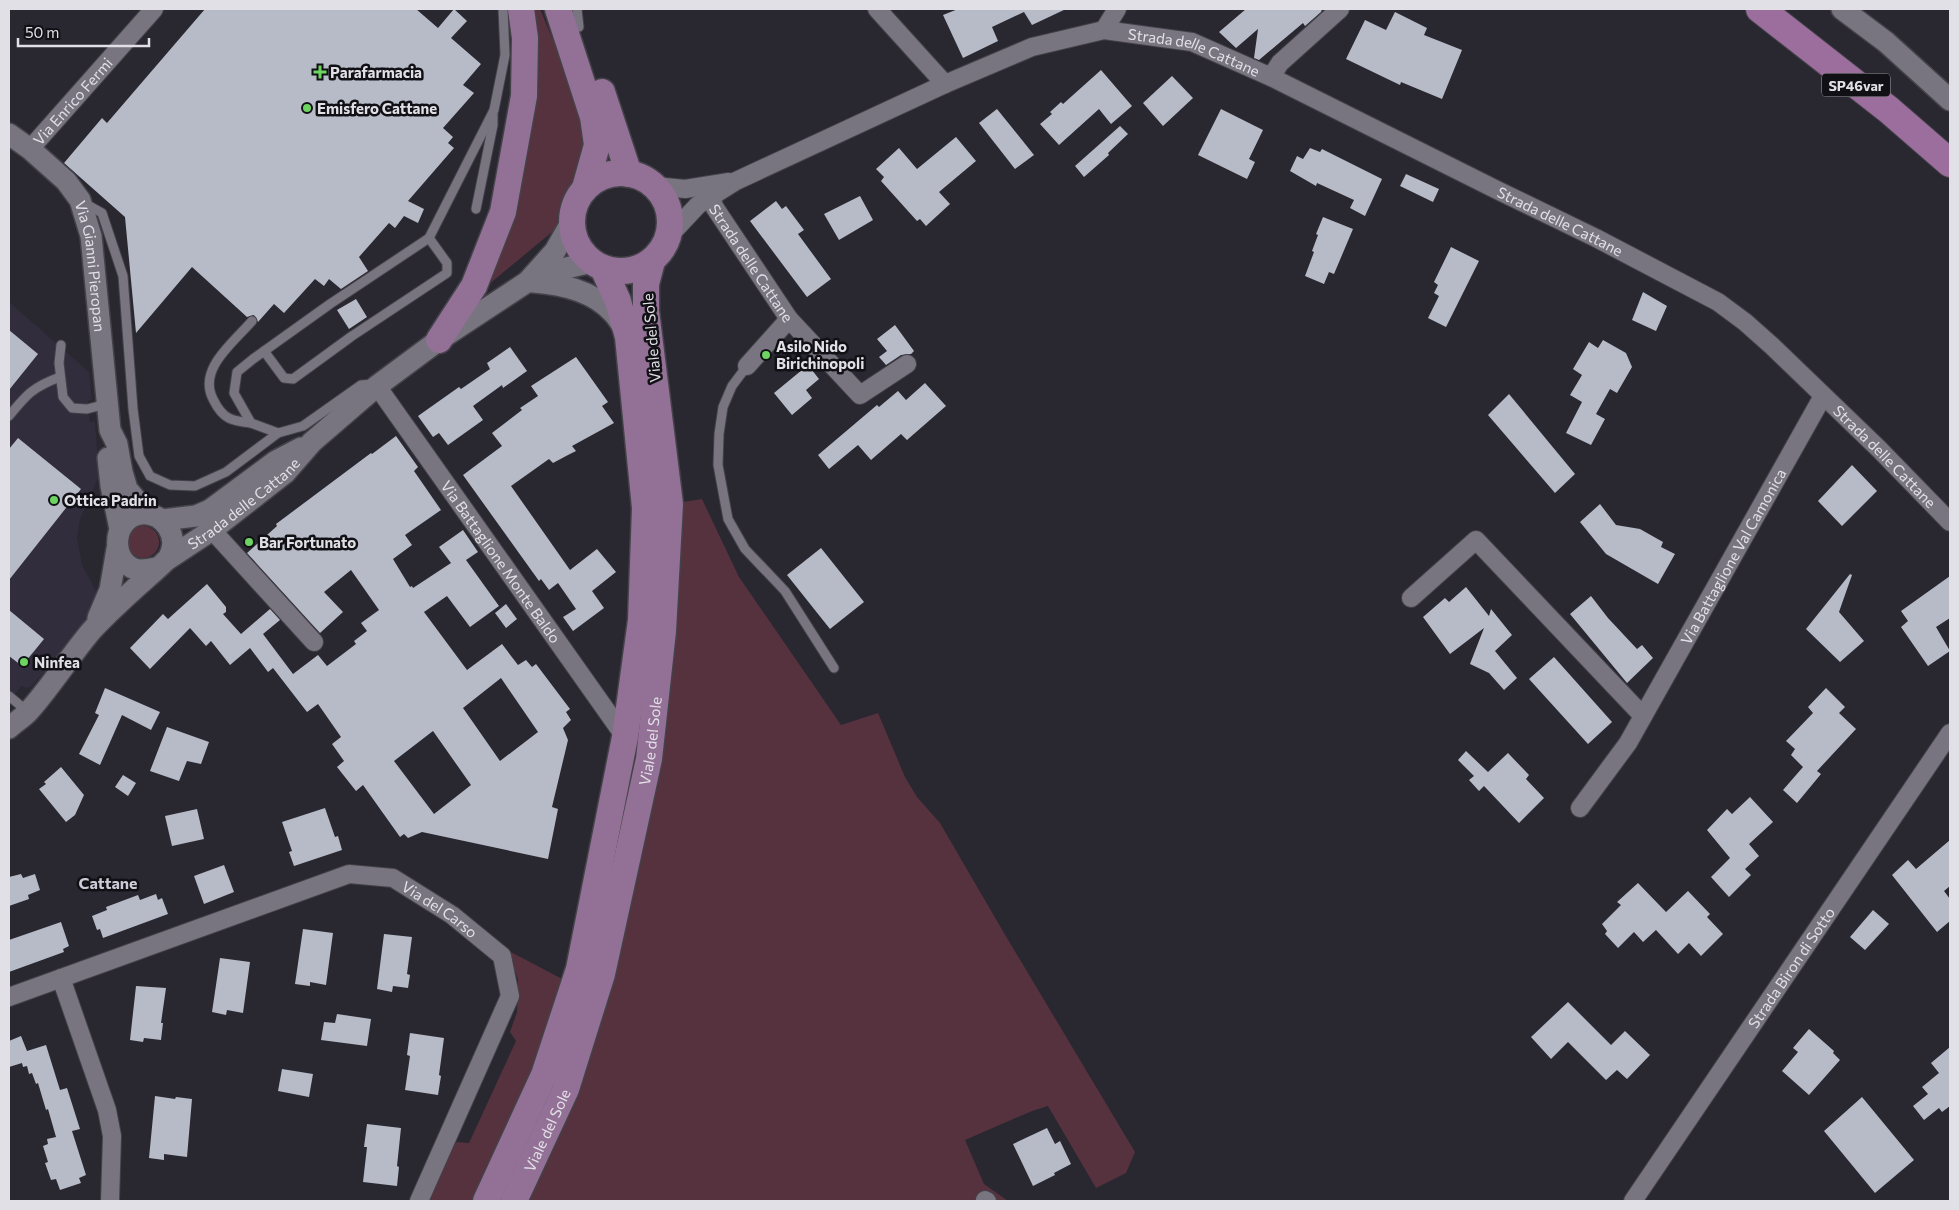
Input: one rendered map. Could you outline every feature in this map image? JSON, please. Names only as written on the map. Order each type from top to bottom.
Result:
[{"type":"highway","name":"SP46var","points":[[1760,9],[1889,110],[1950,163]]},
{"type":"main road","points":[[439,340],[474,286],[503,212],[524,96],[524,38],[521,9]]},
{"type":"main road","points":[[558,9],[593,117],[597,145],[585,188],[573,209],[574,237],[581,251],[597,265],[618,301],[626,332]]},
{"type":"main road","points":[[576,15],[629,174]]},
{"type":"main road","points":[[585,188],[592,182],[610,174],[629,174],[645,179],[655,186],[662,195],[668,210],[670,226],[668,238]]},
{"type":"main road","name":"Viale del Sole","points":[[514,1201],[566,1089],[602,974],[649,759],[663,631],[670,504],[646,311],[646,284],[652,261],[662,250],[668,238]]},
{"type":"main road","points":[[597,265],[623,271],[643,266],[652,261]]},
{"type":"main road","name":"Viale del Sole","points":[[486,1201],[544,1075],[579,969],[625,737],[641,620],[645,508],[626,332]]},
{"type":"street","name":"Via Enrico Fermi","points":[[30,149],[154,9]]},
{"type":"street","points":[[877,9],[945,84]]},
{"type":"street","name":"Strada delle Cattane","points":[[1104,30],[1117,9]]},
{"type":"street","points":[[1271,77],[1280,63],[1340,9]]},
{"type":"street","points":[[1842,9],[1886,42],[1950,100]]},
{"type":"street","name":"Strada delle Cattane","points":[[668,238],[698,205],[736,181],[945,84],[1032,47],[1104,30],[1192,42],[1271,77],[1596,238],[1718,302],[1745,322],[1823,396],[1950,522]]},
{"type":"street","name":"Via Gianni Pieropan","points":[[9,134],[30,149],[66,182],[80,200],[91,236],[110,430],[117,444],[127,489],[139,503],[157,517]]},
{"type":"street","name":"Strada delle Cattane","points":[[655,186],[685,189],[736,181]]},
{"type":"street","name":"Strada delle Cattane","points":[[710,198],[789,319],[860,395],[907,364]]},
{"type":"street","name":"Strada delle Cattane","points":[[527,282],[555,251],[572,221]]},
{"type":"street","name":"Strada delle Cattane","points":[[9,728],[28,712],[93,630],[162,563],[212,530],[285,474],[312,442],[377,386],[439,340],[527,282],[562,269],[597,265]]},
{"type":"street","points":[[527,282],[558,284],[588,294],[612,311],[626,332]]},
{"type":"street","points":[[747,366],[789,319]]},
{"type":"street","name":"Via Battaglione Monte Baldo","points":[[377,386],[625,737]]},
{"type":"street","name":"Via Battaglione Val Camonica","points":[[1580,808],[1628,743],[1823,396]]},
{"type":"street","name":"Via Gianni Pieropan","points":[[110,430],[107,447],[119,539]]},
{"type":"street","name":"Strada delle Cattane","points":[[157,517],[196,516],[210,510],[276,461],[312,442]]},
{"type":"street","points":[[140,514],[157,517],[171,531],[173,545],[162,563],[140,570],[126,563],[119,539],[128,519],[140,514]]},
{"type":"street","points":[[212,530],[314,642]]},
{"type":"street","name":"Strada delle Cattane","points":[[93,630],[110,590],[119,539]]},
{"type":"street","points":[[1411,598],[1476,540],[1643,716]]},
{"type":"street","name":"Strada Biron di Sotto","points":[[1633,1201],[1950,733]]},
{"type":"street","name":"Via del Carso","points":[[9,997],[349,874],[393,878],[452,915],[502,956],[510,996],[419,1201]]},
{"type":"street","points":[[61,978],[107,1110],[112,1136],[110,1201]]},
{"type":"lane","points":[[476,209],[505,55],[503,9]]},
{"type":"lane","points":[[251,423],[234,393],[237,372],[264,351],[429,238],[494,110]]},
{"type":"lane","points":[[80,200],[102,214],[123,276],[133,409],[139,456],[150,476],[170,485],[195,486],[226,472],[278,433],[303,426],[361,385],[371,383],[377,386]]},
{"type":"lane","points":[[264,351],[284,378],[293,379],[352,336],[447,273],[447,263],[429,238]]},
{"type":"lane","points":[[252,321],[215,363],[208,381],[212,398],[221,414],[234,421],[251,423],[278,433]]},
{"type":"lane","points":[[60,345],[60,378],[63,398],[72,408],[87,409],[106,404]]},
{"type":"lane","points":[[747,366],[732,386],[723,407],[719,434],[718,465],[728,519],[745,549],[785,591],[834,668]]},
{"type":"lane","points":[[9,416],[26,394],[39,385],[60,378]]},
{"type":"lane","points":[[9,696],[28,712]]},
{"type":"shaded area","points":[[532,9],[540,9],[577,97],[590,158],[563,223],[482,290],[514,181],[534,97],[538,54]]},
{"type":"shaded area","points":[[9,302],[89,372],[92,400],[88,401],[90,422],[95,422],[99,476],[80,519],[77,538],[82,565],[97,593],[84,624],[61,655],[30,687],[21,686],[9,701]]},
{"type":"shaded area","points":[[702,499],[739,577],[841,725],[878,713],[905,777],[917,797],[940,823],[1135,1152],[1126,1173],[1096,1188],[1048,1106],[965,1140],[984,1184],[1008,1201],[514,1201],[649,759],[670,504]]},
{"type":"shaded area","points":[[143,526],[149,527],[154,531],[158,536],[158,548],[154,553],[149,557],[143,558],[137,557],[132,553],[128,548],[127,542],[128,536],[132,531],[137,527]]},
{"type":"shaded area","points":[[507,950],[564,980],[522,1104],[477,1201],[428,1201],[456,1142],[469,1143],[516,1041],[510,1032],[517,1012],[518,979]]},
{"type":"building","points":[[205,9],[416,9],[438,28],[454,9],[467,21],[451,38],[481,64],[463,85],[474,93],[443,128],[453,137],[448,143],[454,148],[408,201],[424,209],[418,223],[404,216],[395,228],[389,223],[359,257],[368,271],[341,289],[329,279],[324,286],[315,279],[284,313],[274,304],[258,322],[254,315],[247,317],[192,267],[136,333],[125,217],[64,163],[102,118],[107,123]]},
{"type":"building","points":[[958,9],[1066,9],[1032,25],[1024,12],[992,27],[998,41],[963,58],[943,15]]},
{"type":"building","points":[[1246,9],[1322,9],[1305,26],[1303,23],[1259,60],[1254,58],[1258,29],[1236,48],[1219,32]]},
{"type":"building","points":[[1395,12],[1427,28],[1424,35],[1462,50],[1442,99],[1401,82],[1400,85],[1346,59],[1365,20],[1386,30]]},
{"type":"building","points":[[1101,70],[1132,106],[1111,124],[1099,109],[1059,145],[1040,124],[1052,114],[1050,112],[1061,102],[1063,104]]},
{"type":"building","points":[[1172,76],[1193,98],[1163,126],[1143,103]]},
{"type":"building","points":[[997,109],[1034,155],[1015,169],[979,123]]},
{"type":"building","points":[[1221,109],[1263,130],[1249,159],[1255,162],[1247,179],[1198,155]]},
{"type":"building","points":[[1120,126],[1128,134],[1108,153],[1109,155],[1084,177],[1075,166]]},
{"type":"building","points":[[956,137],[976,161],[939,192],[950,204],[926,226],[920,219],[917,221],[881,181],[884,177],[876,169],[899,148],[917,169]]},
{"type":"building","points":[[1310,148],[1320,152],[1322,149],[1382,179],[1365,216],[1350,208],[1354,200],[1317,183],[1316,186],[1290,171],[1297,156],[1303,159]]},
{"type":"building","points":[[1406,174],[1439,189],[1433,202],[1400,186]]},
{"type":"building","points":[[860,196],[873,220],[839,240],[824,214]]},
{"type":"building","points":[[776,201],[782,209],[786,206],[804,230],[798,234],[831,279],[807,297],[750,221]]},
{"type":"building","points":[[1323,217],[1353,229],[1334,274],[1329,272],[1324,284],[1305,276],[1314,252],[1312,251],[1318,235],[1316,234]]},
{"type":"building","points":[[1451,247],[1479,261],[1446,327],[1428,318],[1439,296],[1434,293],[1438,285],[1434,282]]},
{"type":"building","points":[[1643,292],[1667,306],[1656,331],[1632,320]]},
{"type":"building","points":[[356,299],[367,317],[349,329],[337,310]]},
{"type":"building","points":[[895,325],[914,351],[911,354],[901,355],[886,365],[879,357],[887,351],[877,339]]},
{"type":"building","points":[[9,330],[38,354],[9,390]]},
{"type":"building","points":[[1603,340],[1626,353],[1632,367],[1617,393],[1610,389],[1596,414],[1605,419],[1591,445],[1566,433],[1582,402],[1570,395],[1582,375],[1573,369],[1589,342],[1598,348]]},
{"type":"building","points":[[510,347],[527,371],[503,388],[502,385],[473,406],[483,420],[448,445],[439,433],[433,437],[418,416],[459,387],[461,389],[490,369],[487,363]]},
{"type":"building","points":[[576,357],[608,402],[602,406],[614,423],[572,446],[576,451],[553,463],[549,459],[511,486],[570,570],[597,549],[616,572],[592,591],[604,608],[573,631],[563,617],[576,609],[558,583],[549,590],[541,579],[539,581],[463,475],[502,446],[492,433],[522,410],[520,408],[538,396],[531,386]]},
{"type":"building","points":[[808,365],[819,379],[806,390],[812,398],[792,415],[774,393]]},
{"type":"building","points":[[925,383],[946,406],[907,440],[901,434],[871,460],[858,445],[829,469],[818,455],[877,405],[879,407],[898,391],[906,400]]},
{"type":"building","points":[[1509,394],[1575,474],[1555,493],[1488,415]]},
{"type":"building","points":[[396,436],[418,467],[414,471],[441,510],[405,535],[412,545],[393,559],[410,587],[412,586],[413,588],[451,563],[439,547],[463,530],[478,552],[466,560],[499,606],[470,627],[447,596],[424,612],[467,670],[502,644],[518,665],[526,660],[532,667],[536,664],[570,709],[566,712],[571,720],[563,728],[568,740],[552,807],[558,809],[548,859],[422,832],[408,838],[404,834],[400,837],[363,785],[356,791],[337,767],[344,761],[332,744],[341,737],[318,704],[307,712],[273,668],[268,672],[250,648],[230,665],[211,641],[206,646],[190,628],[150,669],[130,648],[163,614],[168,619],[207,584],[226,607],[226,612],[223,614],[241,634],[270,609],[280,620],[263,634],[293,674],[318,655],[327,666],[356,644],[354,641],[367,631],[361,623],[379,610],[351,570],[324,592],[343,612],[320,633],[247,553],[277,526],[276,524]],"holes":[[[501,678],[538,732],[500,761],[463,708]],[[433,731],[471,785],[434,814],[394,761]]]},
{"type":"building","points":[[18,438],[81,489],[9,580],[9,449]]},
{"type":"building","points":[[1852,465],[1877,491],[1842,526],[1818,501]]},
{"type":"building","points":[[1600,504],[1616,525],[1640,529],[1663,542],[1661,547],[1675,554],[1658,584],[1606,554],[1580,522]]},
{"type":"building","points":[[821,548],[864,602],[830,629],[787,575]]},
{"type":"building","points":[[1850,574],[1852,575],[1839,612],[1864,641],[1840,662],[1806,629]]},
{"type":"building","points":[[1950,576],[1950,618],[1936,627],[1950,651],[1928,666],[1901,627],[1908,621],[1901,611]]},
{"type":"building","points":[[1466,587],[1489,616],[1491,609],[1512,635],[1495,651],[1517,678],[1504,690],[1489,673],[1470,664],[1484,628],[1450,654],[1423,617],[1445,598],[1449,602]]},
{"type":"building","points":[[1591,596],[1608,618],[1637,649],[1642,645],[1653,658],[1627,683],[1570,614]]},
{"type":"building","points":[[506,604],[517,619],[506,628],[495,613]]},
{"type":"building","points":[[9,610],[44,639],[22,666],[9,656]]},
{"type":"building","points":[[1554,657],[1612,722],[1588,744],[1529,679]]},
{"type":"building","points":[[105,688],[160,712],[151,730],[122,715],[100,765],[79,754],[99,715],[95,713]]},
{"type":"building","points":[[1826,688],[1845,707],[1839,713],[1856,729],[1817,771],[1821,774],[1797,803],[1783,790],[1803,767],[1791,755],[1795,749],[1786,741],[1813,713],[1808,707]]},
{"type":"building","points":[[167,727],[209,742],[201,764],[187,761],[179,781],[150,771]]},
{"type":"building","points":[[1466,751],[1488,772],[1508,753],[1529,775],[1526,779],[1544,798],[1519,823],[1484,786],[1479,791],[1469,780],[1474,776],[1458,760]]},
{"type":"building","points":[[61,767],[84,795],[75,815],[66,822],[39,789]]},
{"type":"building","points":[[123,775],[136,783],[128,796],[115,787]]},
{"type":"building","points":[[1750,797],[1773,822],[1749,844],[1759,856],[1745,869],[1751,875],[1729,897],[1711,877],[1730,858],[1707,830],[1727,809],[1732,814]]},
{"type":"building","points":[[325,808],[335,837],[338,836],[342,850],[294,866],[289,852],[292,851],[282,822]]},
{"type":"building","points":[[197,809],[204,839],[172,846],[165,816]]},
{"type":"building","points":[[1950,840],[1950,886],[1944,891],[1950,899],[1950,921],[1937,932],[1892,875],[1908,860],[1916,869]]},
{"type":"building","points":[[224,865],[234,892],[204,904],[194,876]]},
{"type":"building","points":[[21,874],[23,878],[35,874],[40,890],[28,895],[29,899],[9,906],[9,877]]},
{"type":"building","points":[[1638,883],[1666,912],[1688,891],[1710,914],[1707,917],[1723,934],[1701,956],[1689,943],[1678,954],[1656,930],[1643,942],[1634,932],[1618,948],[1605,934],[1607,931],[1602,924],[1621,905],[1617,902]]},
{"type":"building","points":[[156,894],[158,900],[162,898],[168,914],[103,938],[100,929],[97,930],[92,916],[107,910],[106,907],[138,895],[140,900]]},
{"type":"building","points":[[1873,910],[1889,924],[1865,950],[1850,937]]},
{"type":"building","points":[[61,922],[69,946],[63,949],[64,952],[9,972],[9,940]]},
{"type":"building","points":[[303,929],[333,933],[326,985],[310,982],[310,986],[295,984]]},
{"type":"building","points":[[384,934],[412,937],[407,974],[410,975],[408,988],[393,986],[392,992],[377,989]]},
{"type":"building","points":[[220,958],[250,962],[243,1013],[227,1010],[226,1015],[212,1012]]},
{"type":"building","points":[[136,986],[166,988],[161,1023],[163,1023],[161,1040],[144,1038],[143,1042],[130,1040]]},
{"type":"building","points":[[1568,1002],[1611,1045],[1625,1031],[1650,1055],[1627,1079],[1617,1070],[1606,1080],[1568,1042],[1551,1059],[1531,1037]]},
{"type":"building","points":[[337,1014],[371,1019],[367,1046],[321,1040],[324,1022],[335,1023]]},
{"type":"building","points":[[1809,1029],[1834,1051],[1833,1053],[1840,1060],[1809,1095],[1782,1071],[1798,1052],[1793,1048]]},
{"type":"building","points":[[410,1033],[444,1038],[438,1095],[405,1090],[410,1056],[407,1055]]},
{"type":"building","points":[[21,1036],[27,1051],[46,1045],[60,1090],[67,1088],[80,1129],[72,1131],[86,1175],[79,1178],[81,1183],[60,1190],[56,1179],[51,1180],[45,1163],[48,1162],[43,1146],[48,1144],[47,1139],[56,1137],[38,1083],[36,1084],[32,1073],[29,1074],[27,1066],[23,1067],[22,1063],[9,1067],[9,1041]]},
{"type":"building","points":[[1950,1047],[1950,1106],[1942,1112],[1939,1108],[1924,1120],[1913,1106],[1928,1094],[1922,1087],[1939,1073],[1931,1063]]},
{"type":"building","points":[[282,1069],[313,1074],[309,1097],[278,1091]]},
{"type":"building","points":[[155,1096],[192,1099],[187,1157],[164,1154],[164,1160],[149,1158]]},
{"type":"building","points":[[1862,1097],[1914,1160],[1875,1193],[1824,1131]]},
{"type":"building","points":[[367,1124],[401,1128],[397,1186],[363,1182],[367,1147],[364,1147]]},
{"type":"building","points":[[1047,1128],[1055,1144],[1060,1141],[1071,1164],[1054,1173],[1055,1175],[1033,1186],[1013,1144]]},
{"type":"place","name":"Parafarmacia","points":[[320,72]]},
{"type":"place","name":"Emisfero Cattane","points":[[307,108]]},
{"type":"place","name":"Asilo Nido Birichinopoli","points":[[766,355]]},
{"type":"place","name":"Ottica Padrin","points":[[54,500]]},
{"type":"place","name":"Bar Fortunato","points":[[249,542]]},
{"type":"place","name":"Ninfea","points":[[24,662]]},
{"type":"district","name":"Cattane","points":[[108,882]]}]
